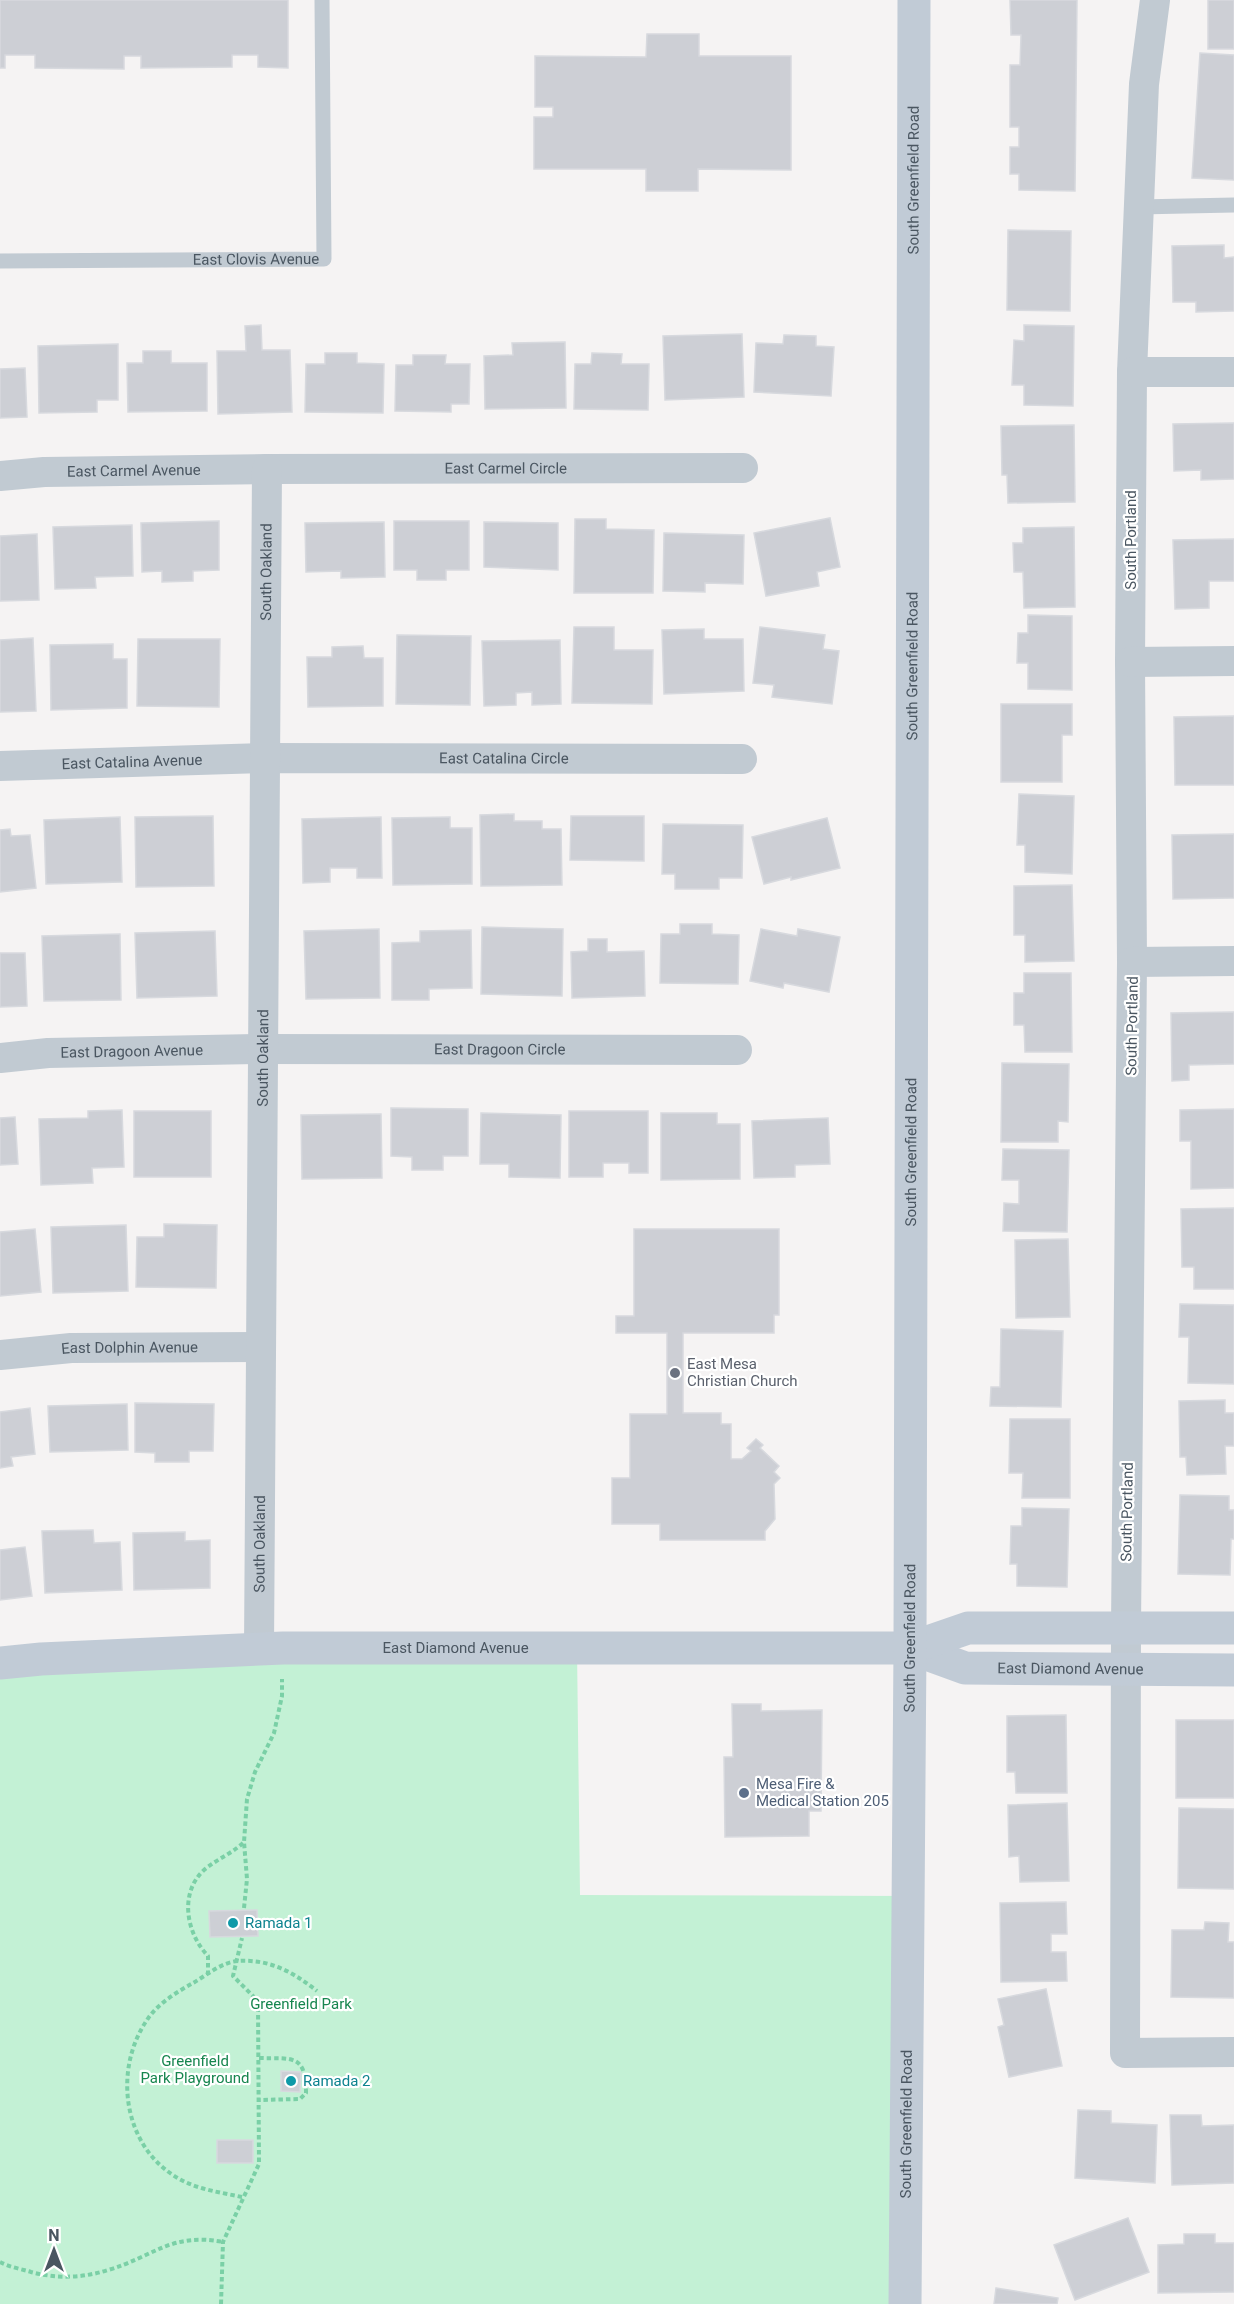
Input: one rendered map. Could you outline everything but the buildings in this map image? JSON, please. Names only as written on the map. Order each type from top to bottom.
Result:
[{"type":"main road","name":"South Greenfield Road","points":[[905,2304],[910,1648],[914,0]]},
{"type":"main road","name":"East Diamond Avenue","points":[[0,1663],[271,1648],[910,1648],[968,1628],[1234,1628]]},
{"type":"main road","name":"East Diamond Avenue","points":[[910,1648],[965,1668],[1234,1670]]},
{"type":"street","name":"South Portland","points":[[1155,0],[1144,84],[1132,372],[1130,662],[1132,962],[1125,2053],[1234,2052]]},
{"type":"street","points":[[1132,372],[1234,372]]},
{"type":"street","name":"East Carmel Circle","points":[[267,469],[743,468]]},
{"type":"street","name":"East Carmel Avenue","points":[[0,476],[44,472],[267,469]]},
{"type":"street","name":"South Oakland","points":[[267,469],[261,1347],[271,1648]]},
{"type":"street","points":[[1130,662],[1234,661]]},
{"type":"street","name":"East Catalina Circle","points":[[264,758],[742,759]]},
{"type":"street","name":"East Catalina Avenue","points":[[0,766],[264,758]]},
{"type":"street","points":[[1132,962],[1234,962]]},
{"type":"street","name":"East Dragoon Circle","points":[[262,1049],[737,1050]]},
{"type":"street","name":"East Dragoon Avenue","points":[[0,1059],[48,1053],[262,1049]]},
{"type":"street","name":"East Dolphin Avenue","points":[[0,1355],[71,1348],[261,1347]]},
{"type":"lane","name":"East Clovis Avenue","points":[[0,261],[324,260],[322,0]]},
{"type":"lane","points":[[1138,207],[1234,205]]},
{"type":"path","points":[[244,1908],[248,1880],[244,1842],[250,1787],[258,1765],[271,1742],[282,1696],[271,1648]]},
{"type":"path","points":[[208,1975],[208,1956],[194,1939],[190,1926],[189,1907],[192,1886],[203,1872],[244,1842]]},
{"type":"path","points":[[221,2304],[222,2242],[259,2164],[258,2001],[233,1976],[242,1938]]},
{"type":"path","points":[[242,2197],[202,2188],[172,2175],[150,2154],[139,2135],[127,2097],[130,2057],[148,2018],[166,2001],[228,1963],[257,1961],[277,1965],[297,1975],[317,1991]]},
{"type":"path","points":[[259,2058],[289,2059],[298,2063],[304,2068],[306,2084],[306,2093],[300,2099],[259,2100]]},
{"type":"path","points":[[0,2262],[35,2273],[57,2277],[81,2277],[110,2270],[159,2247],[187,2240],[206,2239],[222,2242]]},
{"type":"green space","name":"Greenfield Park","points":[[577,1648],[580,1895],[908,1896],[905,2304],[0,2304],[0,1663]]},
{"type":"place","name":"East Mesa Christian Church","points":[[675,1373]]},
{"type":"place","name":"Mesa Fire & Medical Station 205","points":[[744,1793]]},
{"type":"place","name":"Ramada 1","points":[[233,1923]]},
{"type":"place","name":"Ramada 2","points":[[291,2081]]},
{"type":"park label","name":"Greenfield Park Playground","points":[[195,2070]]}]
